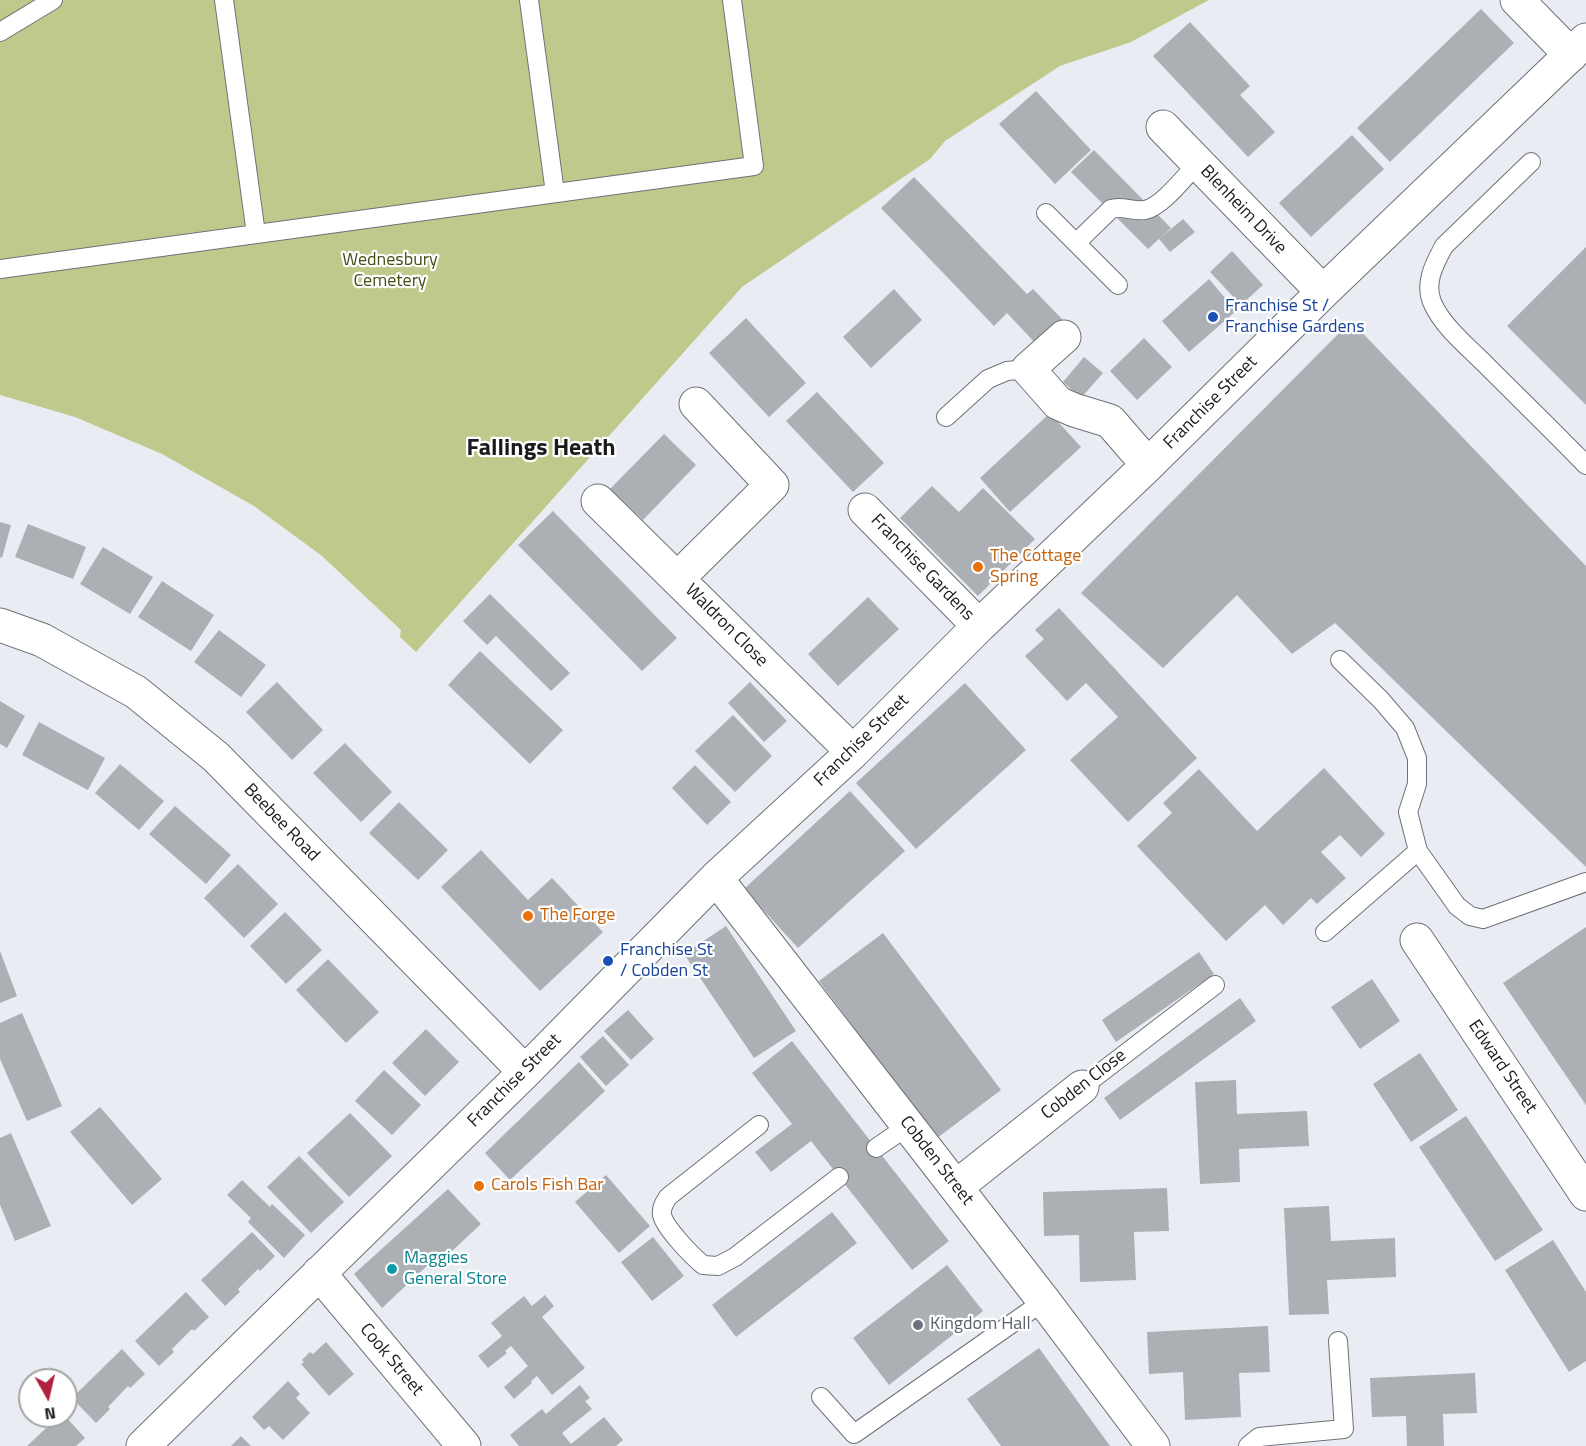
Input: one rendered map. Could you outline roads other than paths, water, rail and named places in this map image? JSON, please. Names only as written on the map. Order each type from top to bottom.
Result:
[{"type":"street","points":[[1518,0],[1578,48]]},
{"type":"street","name":"Franchise Street","points":[[143,1446],[525,1072],[716,878],[853,752],[979,626],[1578,48]]},
{"type":"street","name":"Blenheim Drive","points":[[1163,127],[1323,292]]},
{"type":"street","points":[[1064,337],[1028,369],[1058,403],[1110,421],[1148,465]]},
{"type":"street","points":[[677,579],[772,485],[696,404]]},
{"type":"street","name":"Waldron Close","points":[[598,501],[853,752]]},
{"type":"street","name":"Franchise Gardens","points":[[865,510],[979,626]]},
{"type":"street","name":"Beebee Road","points":[[0,625],[42,640],[136,692],[216,757],[525,1072]]},
{"type":"street","name":"Cobden Street","points":[[716,878],[1044,1301],[1153,1446]]},
{"type":"street","name":"Edward Street","points":[[1417,940],[1586,1194]]},
{"type":"street","name":"Cobden Close","points":[[956,1187],[1082,1087]]},
{"type":"street","name":"Cook Street","points":[[319,1273],[464,1446]]},
{"type":"lane","points":[[0,32],[53,0]]},
{"type":"lane","points":[[224,0],[256,234]]},
{"type":"lane","points":[[529,0],[555,193]]},
{"type":"lane","points":[[0,269],[754,166],[732,0]]},
{"type":"lane","points":[[1531,162],[1444,246],[1434,263],[1429,280],[1431,301],[1445,322],[1467,346],[1586,465]]},
{"type":"lane","points":[[1076,243],[1112,209],[1117,207],[1145,210],[1156,206],[1198,163]]},
{"type":"lane","points":[[1046,213],[1118,285]]},
{"type":"lane","points":[[946,417],[988,379],[1008,371],[1028,369]]},
{"type":"lane","points":[[1340,660],[1381,700],[1405,728],[1417,758],[1418,784],[1408,812],[1418,851],[1457,906],[1470,916],[1483,919],[1586,882]]},
{"type":"lane","points":[[1326,932],[1418,851]]},
{"type":"lane","name":"Cobden Close","points":[[1082,1087],[1215,985]]},
{"type":"lane","points":[[759,1125],[668,1197],[663,1204],[662,1213],[665,1222],[703,1265],[718,1266],[735,1257],[839,1177]]},
{"type":"lane","points":[[876,1148],[908,1126]]},
{"type":"lane","points":[[821,1397],[854,1434],[1044,1301]]},
{"type":"lane","points":[[1248,1446],[1259,1437],[1344,1429],[1338,1341]]},
{"type":"place","name":"Franchise St / Franchise Gardens","points":[[1213,317]]},
{"type":"place","name":"The Cottage Spring","points":[[978,567]]},
{"type":"place","name":"The Forge","points":[[528,916]]},
{"type":"place","name":"Franchise St / Cobden St","points":[[608,961]]},
{"type":"place","name":"Carols Fish Bar","points":[[479,1186]]},
{"type":"place","name":"Maggies General Store","points":[[392,1269]]},
{"type":"place","name":"Kingdom Hall","points":[[918,1325]]},
{"type":"district","name":"Fallings Heath","points":[[541,449]]},
{"type":"park label","name":"Wednesbury Cemetery","points":[[390,271]]}]
